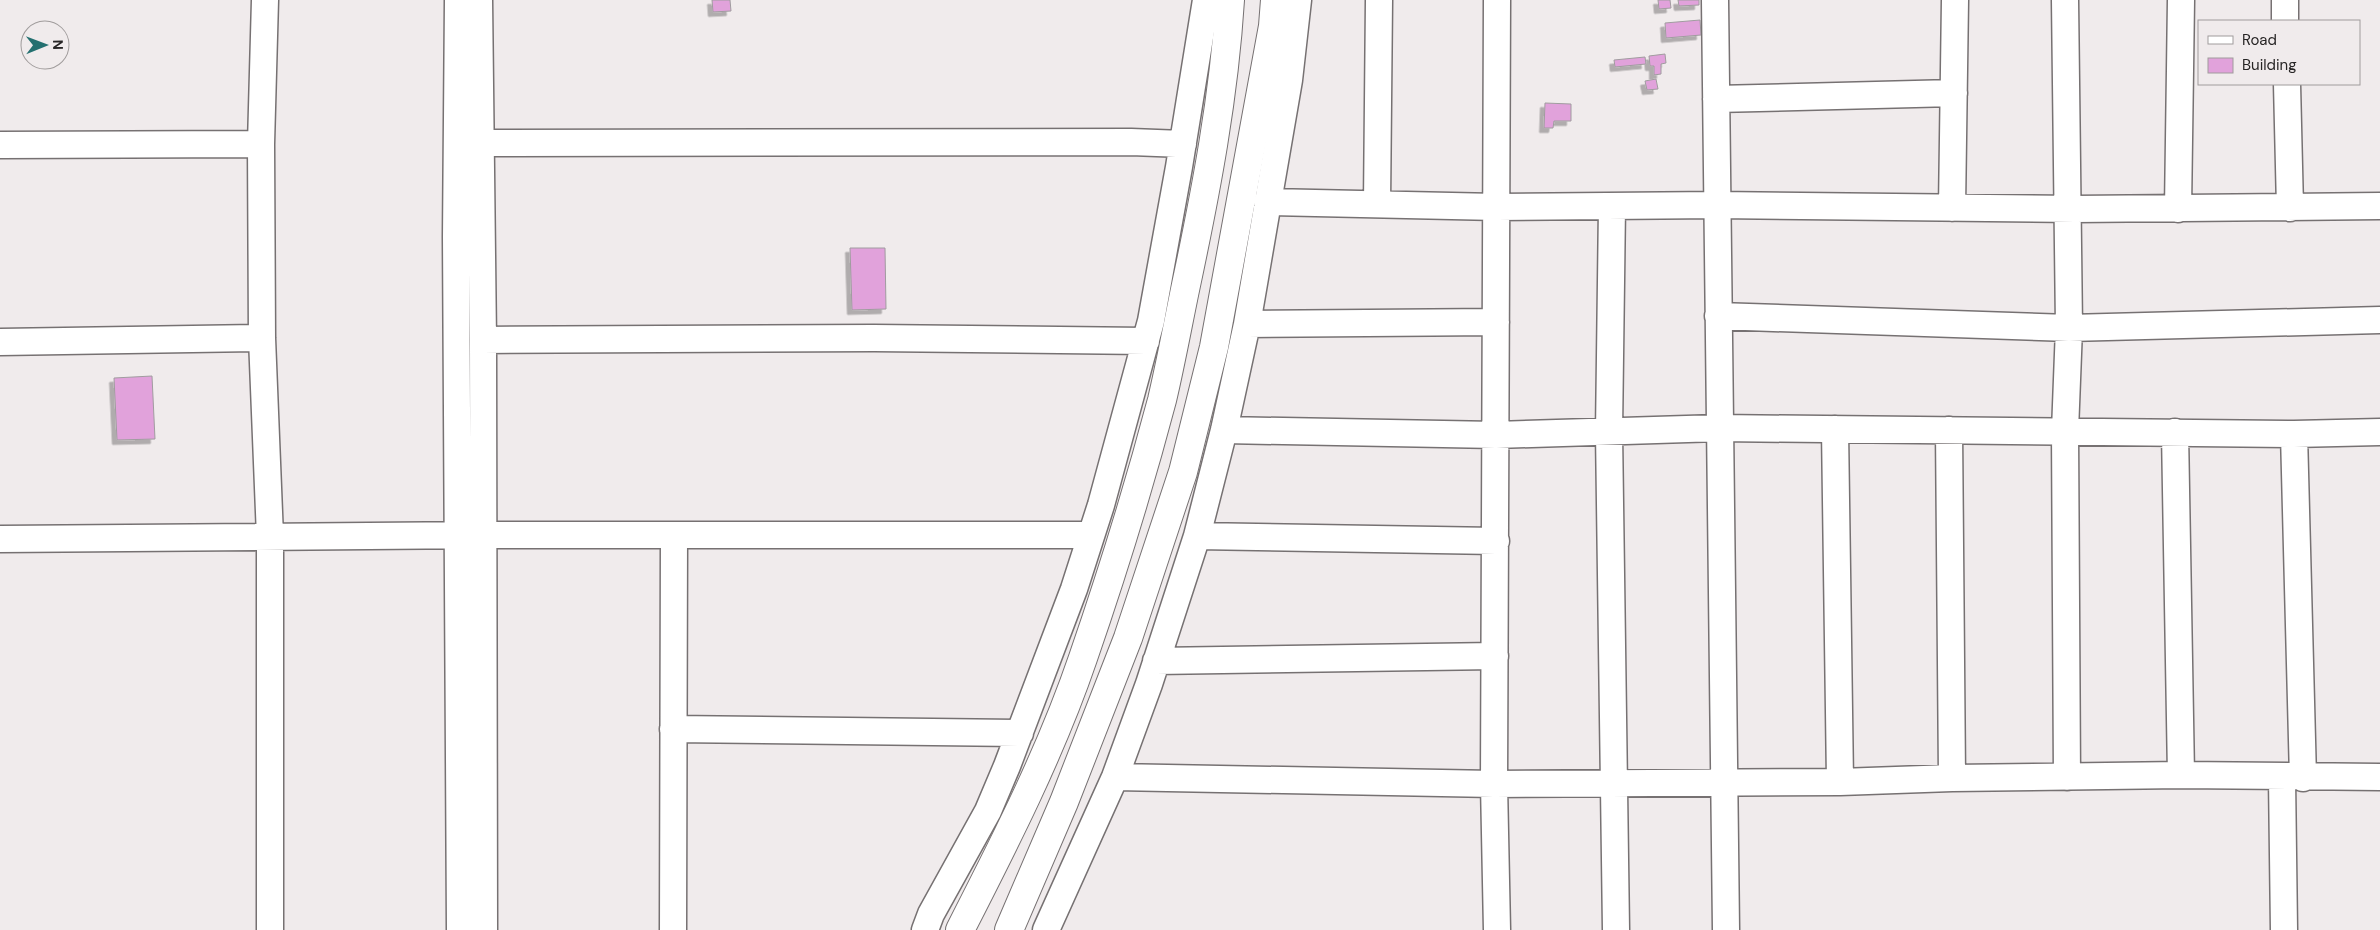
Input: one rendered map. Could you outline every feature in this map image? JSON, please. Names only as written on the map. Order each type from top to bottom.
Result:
[{"type":"main road","points":[[960,930],[1021,808],[1060,718],[1083,659],[1140,475],[1162,399],[1207,185],[1226,61],[1230,0]]},
{"type":"main road","points":[[1009,930],[1064,802],[1128,638],[1183,472],[1214,347],[1273,26],[1275,0]]},
{"type":"street","points":[[265,0],[261,144],[262,338],[270,537],[270,930]]},
{"type":"street","points":[[458,0],[483,340],[471,535],[460,930]]},
{"type":"street","points":[[479,0],[469,143],[471,535],[484,930]]},
{"type":"street","points":[[925,930],[988,811],[1020,733],[1074,589],[1091,535],[1146,341],[1183,144],[1206,0]]},
{"type":"street","points":[[1046,930],[1114,776],[1156,661],[1197,536],[1224,430],[1247,324],[1289,80],[1298,0]]},
{"type":"street","points":[[1378,204],[1379,0]]},
{"type":"street","points":[[1497,0],[1494,784],[1497,930]]},
{"type":"street","points":[[1715,0],[1726,930]]},
{"type":"street","points":[[1952,208],[1954,0]]},
{"type":"street","points":[[2065,0],[2066,209],[2069,328],[2065,431],[2067,777]]},
{"type":"street","points":[[2178,208],[2181,0]]},
{"type":"street","points":[[2285,0],[2285,20]]},
{"type":"street","points":[[2287,85],[2290,208]]},
{"type":"street","points":[[1716,99],[1954,93]]},
{"type":"street","points":[[469,143],[1131,142],[1183,144]]},
{"type":"street","points":[[0,145],[261,144]]},
{"type":"street","points":[[1267,202],[1497,207],[1717,205],[2066,209],[2380,206]]},
{"type":"street","points":[[1612,206],[1609,432],[1616,930]]},
{"type":"street","points":[[1718,316],[2069,328],[2380,320]]},
{"type":"street","points":[[1247,324],[1496,322]]},
{"type":"street","points":[[0,342],[262,338]]},
{"type":"street","points":[[483,340],[884,338],[1146,341]]},
{"type":"street","points":[[1224,430],[1496,435],[1719,428],[2294,434],[2380,432]]},
{"type":"street","points":[[1835,429],[1840,782]]},
{"type":"street","points":[[1949,430],[1952,778]]},
{"type":"street","points":[[2175,432],[2181,775]]},
{"type":"street","points":[[2284,930],[2292,778],[2294,434]]},
{"type":"street","points":[[0,540],[471,535],[1091,535]]},
{"type":"street","points":[[673,930],[674,535]]},
{"type":"street","points":[[1197,536],[1496,541]]},
{"type":"street","points":[[1156,661],[1495,656]]},
{"type":"street","points":[[673,730],[1020,733]]},
{"type":"street","points":[[1114,776],[1494,784],[1840,782],[1952,778],[2181,775],[2292,778],[2380,777]]},
{"type":"building","points":[[712,0],[730,0],[731,11],[713,12]]},
{"type":"building","points":[[1658,0],[1670,0],[1671,8],[1659,9]]},
{"type":"building","points":[[1678,0],[1699,0],[1699,5],[1679,6]]},
{"type":"building","points":[[1700,20],[1701,35],[1666,38],[1665,23]]},
{"type":"building","points":[[1665,54],[1666,63],[1661,64],[1661,74],[1654,75],[1654,66],[1650,66],[1649,56]]},
{"type":"building","points":[[1645,57],[1646,64],[1615,67],[1614,60]]},
{"type":"building","points":[[1656,79],[1658,89],[1647,90],[1645,81]]},
{"type":"building","points":[[1545,103],[1571,104],[1571,121],[1554,121],[1553,128],[1544,128]]},
{"type":"building","points":[[850,248],[885,248],[886,309],[852,310]]},
{"type":"building","points":[[152,376],[155,439],[117,440],[114,378]]}]
